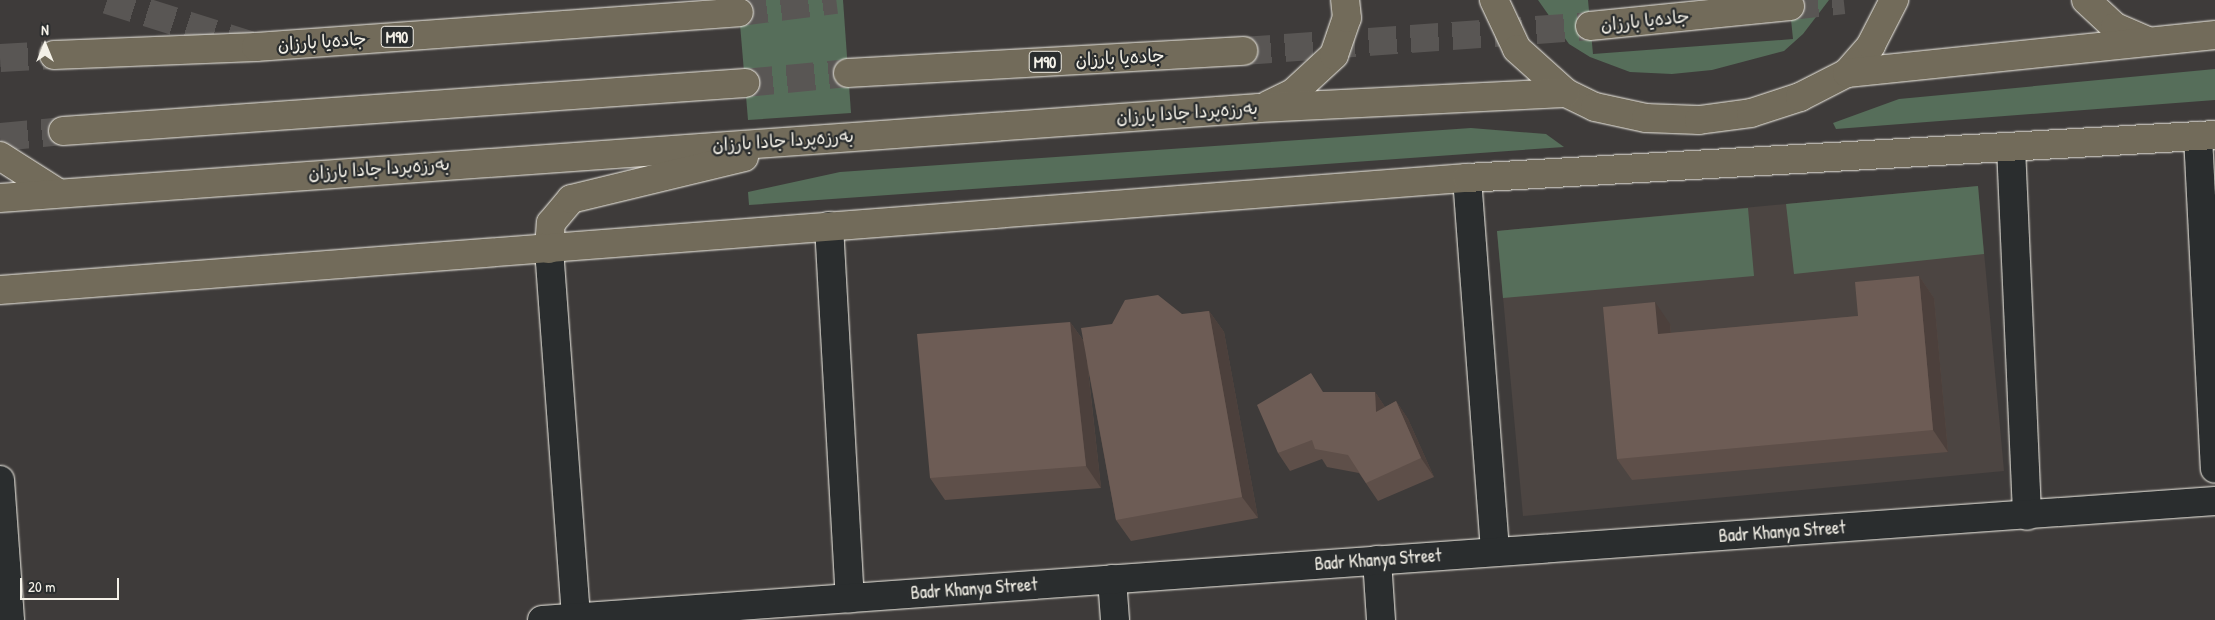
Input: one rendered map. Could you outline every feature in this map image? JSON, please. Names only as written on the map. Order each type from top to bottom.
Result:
[{"type":"main road","points":[[1259,108],[1293,93],[1334,55],[1347,18],[1346,0]]},
{"type":"main road","points":[[1494,0],[1517,49],[1566,93],[1595,107],[1646,118],[1699,120],[1784,102],[1847,73],[2148,41],[2215,36]]},
{"type":"main road","points":[[1847,73],[1871,45],[1894,0]]},
{"type":"main road","points":[[2086,0],[2115,27],[2148,41]]},
{"type":"main road","name":"جادەیا بارزان","points":[[1590,26],[1790,6]]},
{"type":"main road","name":"جادەیا بارزان","points":[[54,55],[256,47],[740,12]]},
{"type":"main road","name":"جادەیا بارزان","points":[[848,73],[1242,51]]},
{"type":"main road","points":[[64,131],[745,83]]},
{"type":"main road","name":"بەرزەپردا جادا بارزان","points":[[0,198],[1259,108],[1566,93]]},
{"type":"main road","points":[[0,290],[462,255],[550,236],[829,226],[1467,178],[2207,136]]},
{"type":"main road","points":[[550,236],[565,204],[585,194],[823,138]]},
{"type":"main road","points":[[0,156],[58,193]]},
{"type":"street","points":[[2207,136],[2215,469]]},
{"type":"street","points":[[2011,147],[2027,516]]},
{"type":"street","points":[[1467,178],[1495,551]]},
{"type":"street","points":[[829,226],[850,598]]},
{"type":"street","points":[[550,236],[576,618]]},
{"type":"street","points":[[0,480],[10,620]]},
{"type":"street","name":"Badr Khanya Street","points":[[542,620],[1495,551],[2027,516],[2215,501]]},
{"type":"street","points":[[1377,560],[1381,620]]},
{"type":"street","points":[[1112,579],[1115,620]]},
{"type":"shaded area","points":[[1978,186],[2004,471],[1523,516],[1497,231]]},
{"type":"green space","points":[[738,0],[843,0],[851,113],[748,120]]},
{"type":"green space","points":[[1538,0],[1588,0],[1593,54],[1793,39],[1789,0],[1829,0],[1803,34],[1784,51],[1712,70],[1672,74],[1630,72],[1590,57],[1569,44]]},
{"type":"green space","points":[[2215,69],[2215,100],[1836,129],[1833,123],[1899,99]]},
{"type":"green space","points":[[1471,128],[1546,134],[1564,147],[749,205],[748,192],[840,172]]},
{"type":"green space","points":[[1978,186],[1984,254],[1794,274],[1786,204]]},
{"type":"green space","points":[[1748,208],[1754,276],[1503,298],[1497,231]]},
{"type":"building","points":[[1919,276],[1933,430],[1617,459],[1603,307],[1655,302],[1658,334],[1858,316],[1855,282]]},
{"type":"building","points":[[1158,295],[1182,314],[1209,311],[1242,497],[1116,520],[1081,328],[1112,324],[1125,300]]},
{"type":"building","points":[[1070,322],[1086,466],[930,478],[917,334]]},
{"type":"building","points":[[1311,373],[1323,392],[1375,392],[1376,412],[1396,401],[1421,458],[1366,483],[1348,455],[1315,449],[1312,440],[1278,453],[1257,405]]},
{"type":"tunnel","points":[[107,0],[250,45]]},
{"type":"tunnel","points":[[739,12],[836,0]]},
{"type":"tunnel","points":[[1790,6],[1844,0]]},
{"type":"tunnel","points":[[1243,51],[1590,26]]},
{"type":"tunnel","points":[[0,58],[54,55]]},
{"type":"tunnel","points":[[745,83],[848,73]]},
{"type":"tunnel","points":[[0,137],[63,131]]}]
